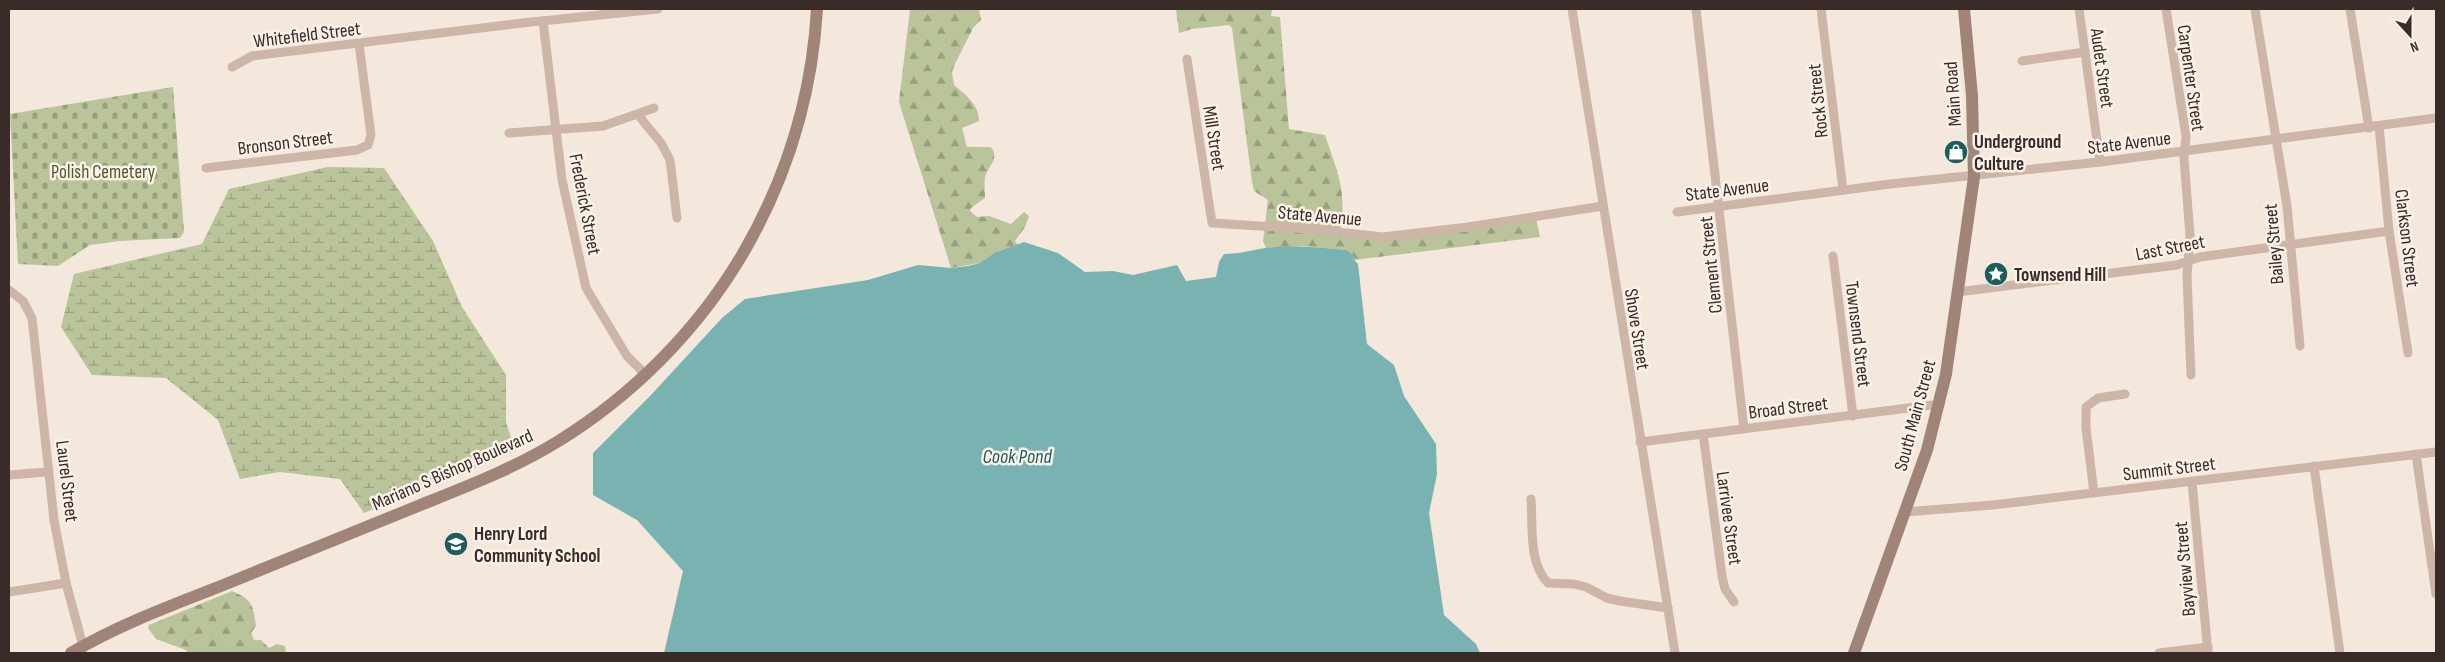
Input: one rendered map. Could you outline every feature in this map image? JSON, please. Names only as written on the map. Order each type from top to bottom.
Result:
[{"type":"main road","name":"Mariano S Bishop Boulevard","points":[[71,653],[84,650],[170,606],[512,466],[578,428],[645,374],[687,331],[715,296],[745,250],[767,209],[780,179],[800,117],[811,63],[817,9]]},
{"type":"main road","name":"Main Road","points":[[1964,9],[1972,96],[1974,177]]},
{"type":"main road","name":"South Main Street","points":[[1854,653],[1928,450],[1940,404],[1974,177]]},
{"type":"street","name":"Whitefield Street","points":[[232,67],[252,56],[658,9]]},
{"type":"street","name":"Shove Street","points":[[1572,9],[1675,653]]},
{"type":"street","name":"Clement Street","points":[[1696,9],[1744,429]]},
{"type":"street","name":"Rock Street","points":[[1821,9],[1843,190]]},
{"type":"street","name":"Audet Street","points":[[2079,9],[2100,162]]},
{"type":"street","name":"Carpenter Street","points":[[2166,9],[2186,136],[2185,151]]},
{"type":"street","name":"Bailey Street","points":[[2255,9],[2287,206],[2289,244],[2300,346]]},
{"type":"street","points":[[2350,9],[2369,128]]},
{"type":"street","name":"Frederick Street","points":[[543,21],[564,189],[588,294],[627,356],[645,374]]},
{"type":"street","name":"Bronson Street","points":[[206,168],[357,150],[368,146],[371,135],[360,44]]},
{"type":"street","points":[[2022,61],[2085,52]]},
{"type":"street","name":"Mill Street","points":[[1186,59],[1212,223]]},
{"type":"street","points":[[509,133],[603,126],[654,108]]},
{"type":"street","points":[[638,115],[661,143],[670,160],[677,218]]},
{"type":"street","name":"State Avenue","points":[[1677,212],[1843,190],[2100,162],[2436,118]]},
{"type":"street","name":"Clarkson Street","points":[[2379,126],[2388,231],[2408,353]]},
{"type":"street","points":[[2185,151],[2190,236],[2188,261],[2191,375]]},
{"type":"street","name":"State Avenue","points":[[1212,223],[1309,229],[1383,237],[1603,206]]},
{"type":"street","name":"Last Street","points":[[1957,292],[2168,266],[2200,257],[2388,231]]},
{"type":"street","name":"Townsend Street","points":[[1833,256],[1853,416]]},
{"type":"street","name":"Laurel Street","points":[[9,290],[23,301],[32,318],[47,472],[54,520],[66,584],[84,650]]},
{"type":"street","points":[[2094,493],[2086,428],[2086,407],[2098,398],[2125,394]]},
{"type":"street","name":"Broad Street","points":[[1640,442],[1940,404]]},
{"type":"street","name":"Larrivee Street","points":[[1703,434],[1722,576],[1725,589],[1734,602]]},
{"type":"street","name":"Summit Street","points":[[1905,512],[1993,505],[2436,452]]},
{"type":"street","points":[[2416,454],[2436,594]]},
{"type":"street","points":[[2314,466],[2340,653]]},
{"type":"street","points":[[9,475],[47,472]]},
{"type":"street","name":"Bayview Street","points":[[2192,482],[2208,650]]},
{"type":"street","points":[[1531,499],[1535,554],[1541,576],[1548,583],[1574,584],[1586,587],[1607,598],[1668,608]]},
{"type":"street","points":[[9,592],[66,584]]},
{"type":"street","points":[[2159,653],[2208,650]]},
{"type":"green space","points":[[910,9],[979,9],[981,20],[973,28],[952,72],[954,85],[971,101],[978,115],[979,121],[962,128],[967,147],[991,147],[994,155],[994,159],[985,177],[985,198],[971,208],[970,211],[977,217],[989,216],[1011,224],[1024,212],[1029,216],[1025,227],[1015,241],[1018,245],[994,253],[980,263],[951,268],[899,102]]},
{"type":"green space","points":[[1176,9],[1272,9],[1271,16],[1280,17],[1289,129],[1325,135],[1342,192],[1341,230],[1385,238],[1536,218],[1540,237],[1354,260],[1353,255],[1347,250],[1302,246],[1266,248],[1263,241],[1268,200],[1254,191],[1252,182],[1232,28],[1229,25],[1192,29],[1179,33]]},
{"type":"green space","name":"Polish Cemetery","points":[[173,87],[184,232],[180,238],[119,241],[90,245],[58,266],[18,264],[10,114]]},
{"type":"green space","points":[[328,167],[384,168],[433,241],[462,307],[506,375],[506,423],[516,451],[364,513],[340,479],[280,472],[240,479],[218,420],[166,378],[92,375],[61,327],[74,274],[202,244],[229,189]]},
{"type":"green space","points":[[232,591],[248,600],[253,608],[256,626],[251,633],[254,640],[261,640],[269,648],[277,644],[285,646],[286,653],[188,653],[186,650],[156,639],[148,628],[149,625]]},
{"type":"water","name":"Cook Pond","points":[[1024,242],[1058,253],[1085,272],[1113,271],[1133,275],[1177,265],[1186,281],[1216,277],[1219,262],[1224,254],[1296,246],[1347,250],[1353,255],[1354,260],[1358,264],[1367,344],[1394,365],[1404,396],[1436,444],[1437,474],[1429,513],[1444,615],[1476,644],[1480,653],[664,653],[683,571],[637,520],[593,495],[593,453],[651,395],[722,318],[745,299],[868,280],[918,265],[951,268],[968,266],[980,263],[994,253]]},
{"type":"place","name":"Underground Culture","points":[[1956,152]]},
{"type":"place","name":"Townsend Hill","points":[[1996,274]]},
{"type":"place","name":"Henry Lord Community School","points":[[456,544]]}]
